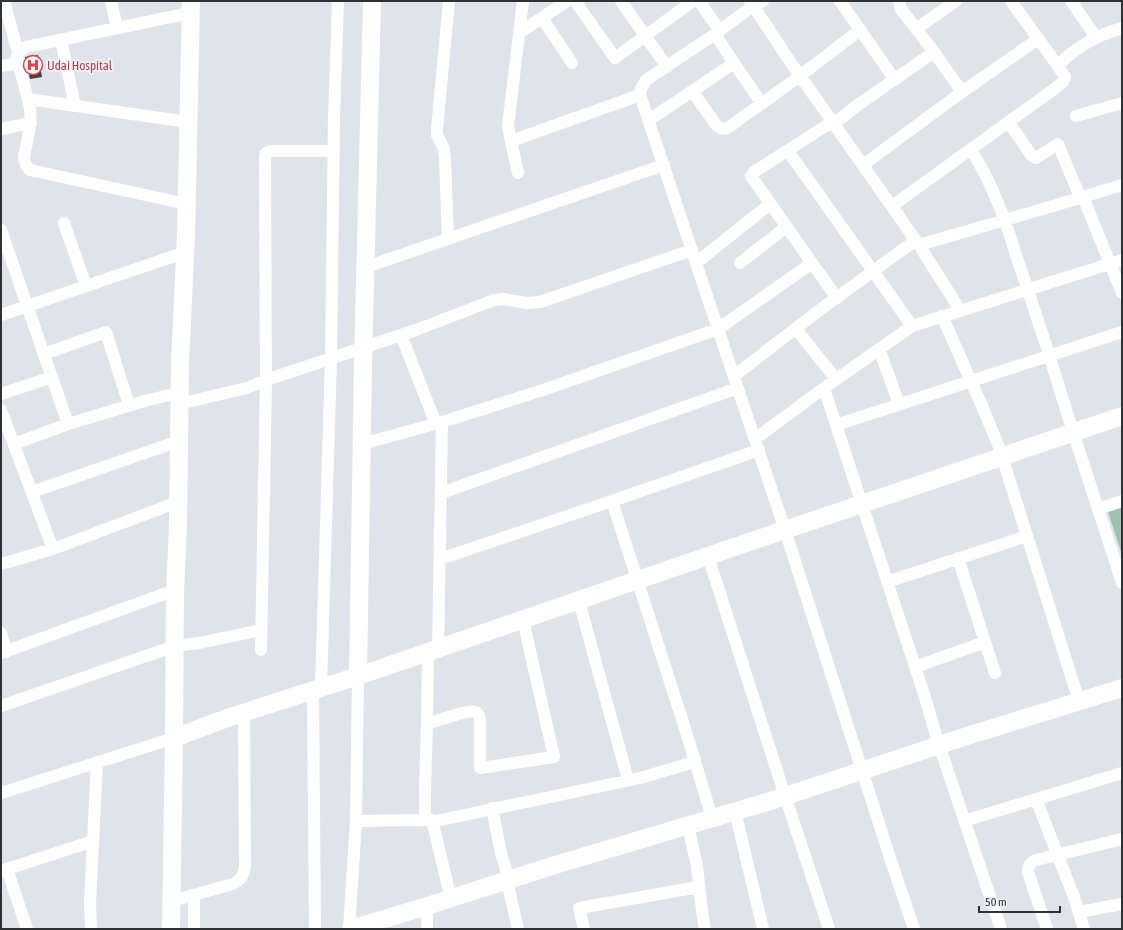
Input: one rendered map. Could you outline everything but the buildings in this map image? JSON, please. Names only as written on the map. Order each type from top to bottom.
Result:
[{"type":"street","points":[[4,1],[30,108],[31,123],[24,157],[26,167],[30,170],[187,204]]},
{"type":"street","points":[[111,1],[117,28]]},
{"type":"street","points":[[315,929],[317,690],[331,359],[338,1]]},
{"type":"street","points":[[372,1],[362,444],[356,821],[350,929],[451,899],[555,865],[785,796],[939,745],[1122,688]]},
{"type":"street","points":[[448,238],[444,149],[437,135],[437,129],[449,1]]},
{"type":"street","points":[[518,173],[508,126],[523,1]]},
{"type":"street","points":[[519,33],[567,1]]},
{"type":"street","points":[[575,1],[615,58],[693,1]]},
{"type":"street","points":[[621,1],[667,67]]},
{"type":"street","points":[[700,1],[734,63],[762,104]]},
{"type":"street","points":[[840,1],[894,80]]},
{"type":"street","points":[[916,29],[956,1]]},
{"type":"street","points":[[892,206],[1009,123],[1063,82],[1065,77],[1058,66],[1011,1]]},
{"type":"street","points":[[1071,1],[1096,38]]},
{"type":"street","points":[[914,929],[785,530],[640,95],[641,89],[646,80],[718,32],[755,3],[800,76],[918,242],[960,310]]},
{"type":"street","points":[[898,4],[962,92]]},
{"type":"street","points":[[1,66],[18,58],[26,47],[117,28],[191,7],[186,252],[180,363],[175,591],[172,929]]},
{"type":"street","points":[[542,18],[572,63]]},
{"type":"street","points":[[1058,66],[1066,57],[1077,49],[1106,32],[1122,28]]},
{"type":"street","points":[[692,91],[717,126],[725,129],[762,104],[860,30]]},
{"type":"street","points":[[863,165],[962,92],[1038,39]]},
{"type":"street","points":[[61,40],[75,106]]},
{"type":"street","points":[[837,298],[751,176],[754,172],[788,150],[833,123],[934,52]]},
{"type":"street","points":[[648,120],[734,63]]},
{"type":"street","points":[[511,141],[640,95]]},
{"type":"street","points":[[28,99],[188,122]]},
{"type":"street","points":[[1076,116],[1122,103]]},
{"type":"street","points":[[1,129],[31,123]]},
{"type":"street","points":[[1009,123],[1032,156],[1036,158],[1058,144],[1122,293]]},
{"type":"street","points":[[788,150],[912,326]]},
{"type":"street","points":[[971,150],[988,179],[1005,220],[1122,583]]},
{"type":"street","points":[[261,650],[266,380],[265,156],[266,153],[270,151],[334,151]]},
{"type":"street","points":[[366,267],[664,164]]},
{"type":"street","points":[[734,376],[874,271],[918,242],[1005,220],[1122,185]]},
{"type":"street","points":[[696,263],[770,204]]},
{"type":"street","points":[[64,223],[86,286]]},
{"type":"street","points":[[740,263],[786,227]]},
{"type":"street","points":[[2,234],[68,424]]},
{"type":"street","points":[[14,444],[68,424],[148,400],[179,398],[247,388],[266,380],[401,335],[494,300],[504,299],[526,303],[540,302],[692,250]]},
{"type":"street","points":[[1,315],[186,252]]},
{"type":"street","points":[[755,439],[836,379],[912,326],[1122,260]]},
{"type":"street","points":[[362,444],[439,423],[543,390],[718,329],[812,263]]},
{"type":"street","points":[[942,316],[999,447],[1079,701]]},
{"type":"street","points":[[796,329],[836,379]]},
{"type":"street","points":[[44,354],[106,332],[129,405]]},
{"type":"street","points":[[836,425],[1122,332]]},
{"type":"street","points":[[401,335],[439,423],[441,493],[440,558],[434,650],[427,724],[425,790],[429,820],[451,899]]},
{"type":"street","points":[[879,349],[899,404]]},
{"type":"street","points":[[1,394],[52,377]]},
{"type":"street","points":[[441,493],[738,388]]},
{"type":"street","points":[[824,388],[939,745],[1001,929]]},
{"type":"street","points":[[1,410],[53,549]]},
{"type":"street","points":[[1,793],[174,738],[244,713],[317,690],[637,580],[1073,434],[1122,416]]},
{"type":"street","points":[[32,492],[179,441]]},
{"type":"street","points":[[440,558],[612,501],[758,450]]},
{"type":"street","points":[[612,501],[712,818]]},
{"type":"street","points":[[1098,509],[1122,501]]},
{"type":"street","points":[[1,564],[53,549],[178,502]]},
{"type":"street","points":[[887,582],[1027,536]]},
{"type":"street","points":[[708,556],[829,929]]},
{"type":"street","points":[[958,558],[995,673]]},
{"type":"street","points":[[1,633],[3,653],[175,591]]},
{"type":"street","points":[[578,601],[628,780]]},
{"type":"street","points":[[427,724],[468,712],[476,712],[479,714],[480,768],[554,757],[523,620]]},
{"type":"street","points":[[1,706],[175,646],[261,630]]},
{"type":"street","points":[[915,667],[985,642]]},
{"type":"street","points":[[172,901],[233,884],[243,876],[245,867],[244,713]]},
{"type":"street","points":[[91,929],[90,903],[97,762]]},
{"type":"street","points":[[356,821],[436,821],[640,778],[695,762]]},
{"type":"street","points":[[964,821],[1122,773]]},
{"type":"street","points":[[1036,799],[1074,897],[1084,929]]},
{"type":"street","points":[[492,808],[500,852],[508,880],[518,929]]},
{"type":"street","points":[[735,811],[763,929]]},
{"type":"street","points":[[688,826],[697,866],[705,929]]},
{"type":"street","points":[[1047,929],[1028,872],[1028,867],[1031,863],[1036,860],[1122,839]]},
{"type":"street","points":[[27,929],[4,870],[93,841]]},
{"type":"street","points":[[584,929],[579,908],[699,887]]},
{"type":"street","points":[[194,895],[194,929]]},
{"type":"street","points":[[1078,912],[1122,904]]},
{"type":"street","points":[[427,906],[427,929]]},
{"type":"green space","points":[[1122,507],[1122,555],[1108,512]]},
{"type":"place","name":"Udai Hospital","points":[[33,65]]}]
